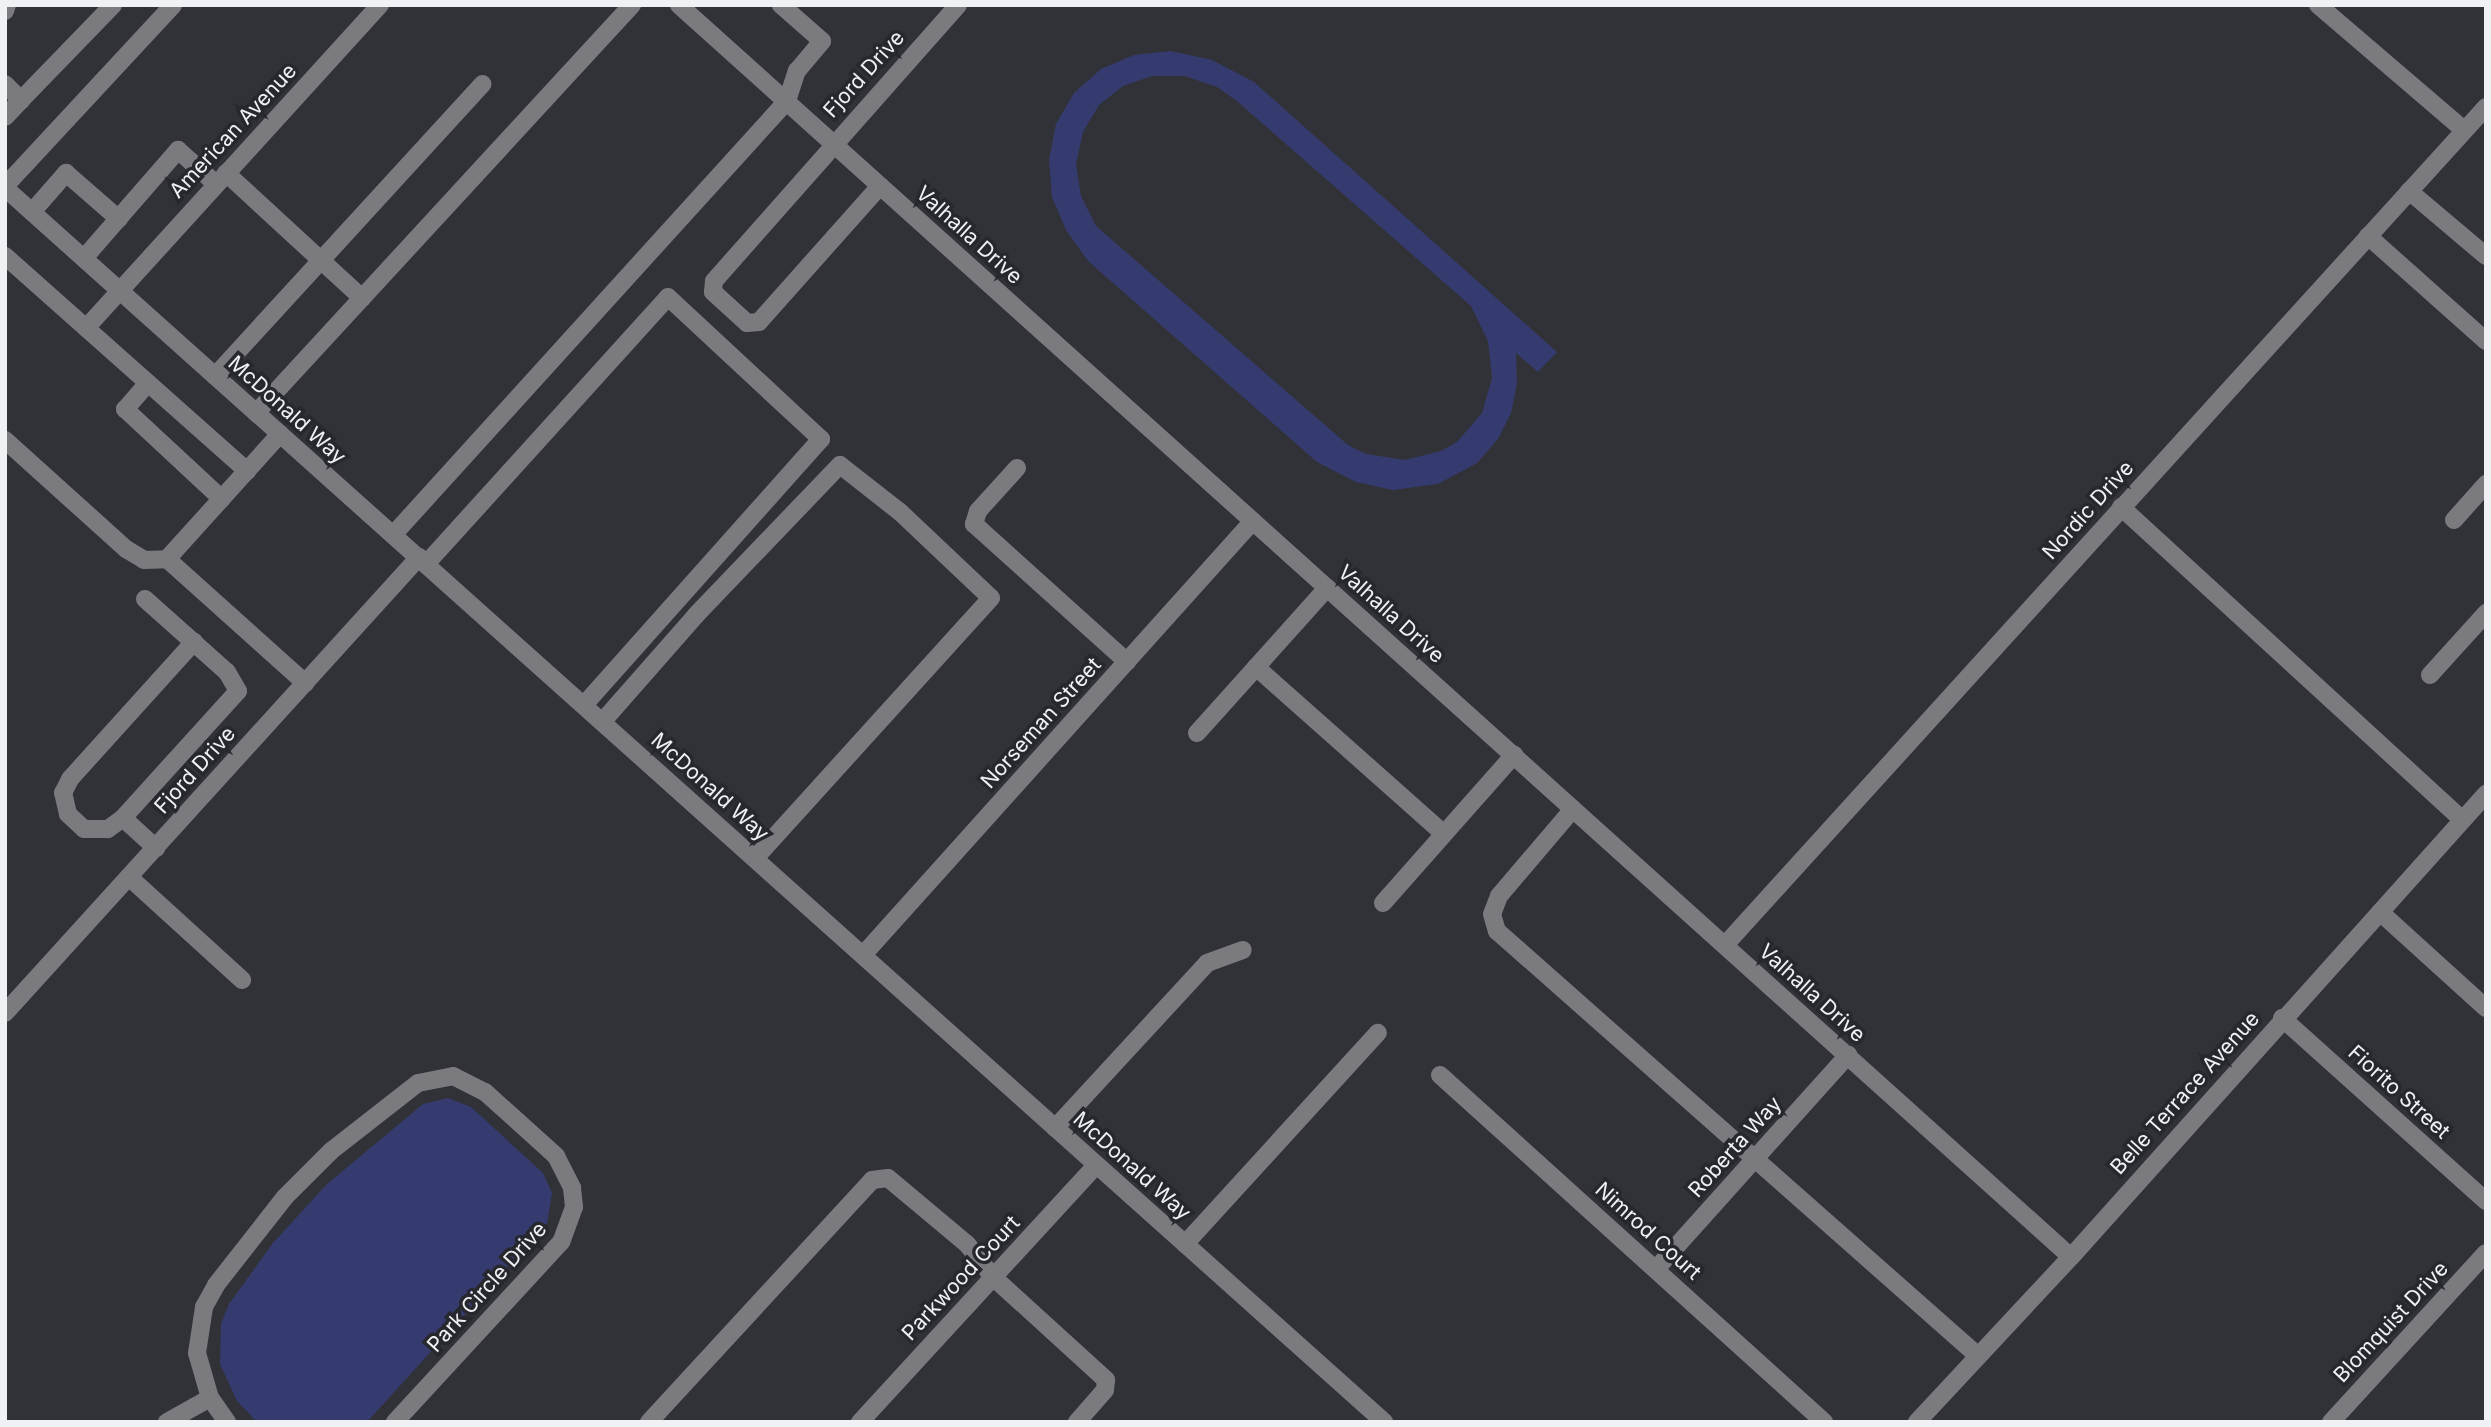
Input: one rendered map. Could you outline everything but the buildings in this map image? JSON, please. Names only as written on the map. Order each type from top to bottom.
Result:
[{"type":"street","points":[[5,10],[8,5]]},
{"type":"street","points":[[5,117],[113,5]]},
{"type":"street","points":[[5,187],[173,5]]},
{"type":"street","name":"American Avenue","points":[[86,328],[380,5]]},
{"type":"street","points":[[256,413],[632,5]]},
{"type":"street","name":"Valhalla Drive","points":[[679,5],[2071,1257]]},
{"type":"street","points":[[393,535],[787,101],[797,71],[822,41],[781,5]]},
{"type":"street","name":"Fjord Drive","points":[[880,186],[759,322],[747,323],[713,292],[714,281],[832,143],[958,5]]},
{"type":"street","points":[[2318,5],[2464,130]]},
{"type":"street","points":[[215,376],[483,84]]},
{"type":"street","points":[[5,85],[21,100]]},
{"type":"street","name":"Nordic Drive","points":[[1725,945],[2486,107]]},
{"type":"street","points":[[85,257],[178,150],[221,179],[321,260],[362,298]]},
{"type":"street","points":[[32,212],[66,173],[119,219]]},
{"type":"street","name":"McDonald Way","points":[[5,187],[1384,1422]]},
{"type":"street","points":[[2409,191],[2486,256]]},
{"type":"street","points":[[2368,236],[2486,341]]},
{"type":"street","points":[[5,256],[247,471]]},
{"type":"street","name":"Fjord Drive","points":[[5,1013],[305,683],[423,561],[668,297],[821,439],[585,704]]},
{"type":"street","points":[[148,383],[125,409],[222,499]]},
{"type":"street","points":[[5,440],[126,549],[144,561],[167,559],[280,434]]},
{"type":"street","points":[[603,722],[696,615],[840,465],[900,512],[991,598],[755,858]]},
{"type":"street","points":[[1017,468],[978,511],[974,524],[1127,662]]},
{"type":"street","points":[[2454,520],[2486,484]]},
{"type":"street","points":[[2121,507],[2462,820]]},
{"type":"street","name":"Norseman Street","points":[[863,955],[1253,521]]},
{"type":"street","points":[[167,559],[305,683]]},
{"type":"street","points":[[1197,733],[1328,588]]},
{"type":"street","points":[[145,599],[194,642],[237,683],[238,691],[124,818],[108,830],[84,829],[68,814],[63,793],[70,779],[194,642]]},
{"type":"street","points":[[2430,675],[2486,613]]},
{"type":"street","points":[[1256,667],[1444,834]]},
{"type":"street","points":[[1383,903],[1514,755]]},
{"type":"street","name":"Belle Terrace Avenue","points":[[1917,1422],[2071,1257],[2282,1018],[2486,794]]},
{"type":"street","points":[[1573,809],[1499,896],[1492,915],[1497,931],[1978,1356]]},
{"type":"street","points":[[124,818],[156,848]]},
{"type":"street","points":[[129,877],[242,980]]},
{"type":"street","points":[[2380,912],[2486,1008]]},
{"type":"street","points":[[1055,1128],[1207,963],[1243,950]]},
{"type":"street","name":"Fiorito Street","points":[[2282,1018],[2486,1201]]},
{"type":"street","points":[[1185,1244],[1378,1033]]},
{"type":"street","name":"Roberta Way","points":[[1656,1269],[1848,1055]]},
{"type":"street","name":"Nimrod Court","points":[[1440,1074],[1824,1422]]},
{"type":"street","name":"Park Circle Drive","points":[[227,1422],[209,1398],[197,1353],[201,1319],[216,1285],[252,1236],[331,1151],[370,1117],[418,1083],[453,1076],[485,1092],[556,1156],[569,1179],[573,1207],[561,1242],[395,1422]]},
{"type":"street","name":"Parkwood Court","points":[[860,1422],[1096,1165]]},
{"type":"street","points":[[649,1422],[872,1180],[888,1178],[967,1244],[993,1277],[1107,1380],[1105,1390],[1077,1422]]},
{"type":"street","name":"Blomquist Drive","points":[[2331,1422],[2486,1253]]},
{"type":"street","points":[[167,1422],[209,1398]]},
{"type":"shaded area","points":[[1171,51],[1212,60],[1254,82],[1557,352],[1538,372],[1516,353],[1517,384],[1511,413],[1498,439],[1477,463],[1438,484],[1393,490],[1356,482],[1317,462],[1088,261],[1066,230],[1052,197],[1049,160],[1056,124],[1074,93],[1101,69],[1134,55]],"holes":[[[1152,76],[1185,76],[1217,87],[1237,101],[1471,306],[1488,341],[1492,378],[1482,413],[1457,442],[1441,451],[1405,460],[1366,454],[1348,445],[1096,226],[1081,196],[1076,164],[1083,132],[1099,105],[1123,86]]]},
{"type":"shaded area","points":[[448,1098],[471,1107],[543,1173],[552,1193],[547,1224],[367,1422],[257,1422],[237,1401],[220,1364],[221,1324],[229,1304],[273,1243],[327,1184],[423,1104]]}]
